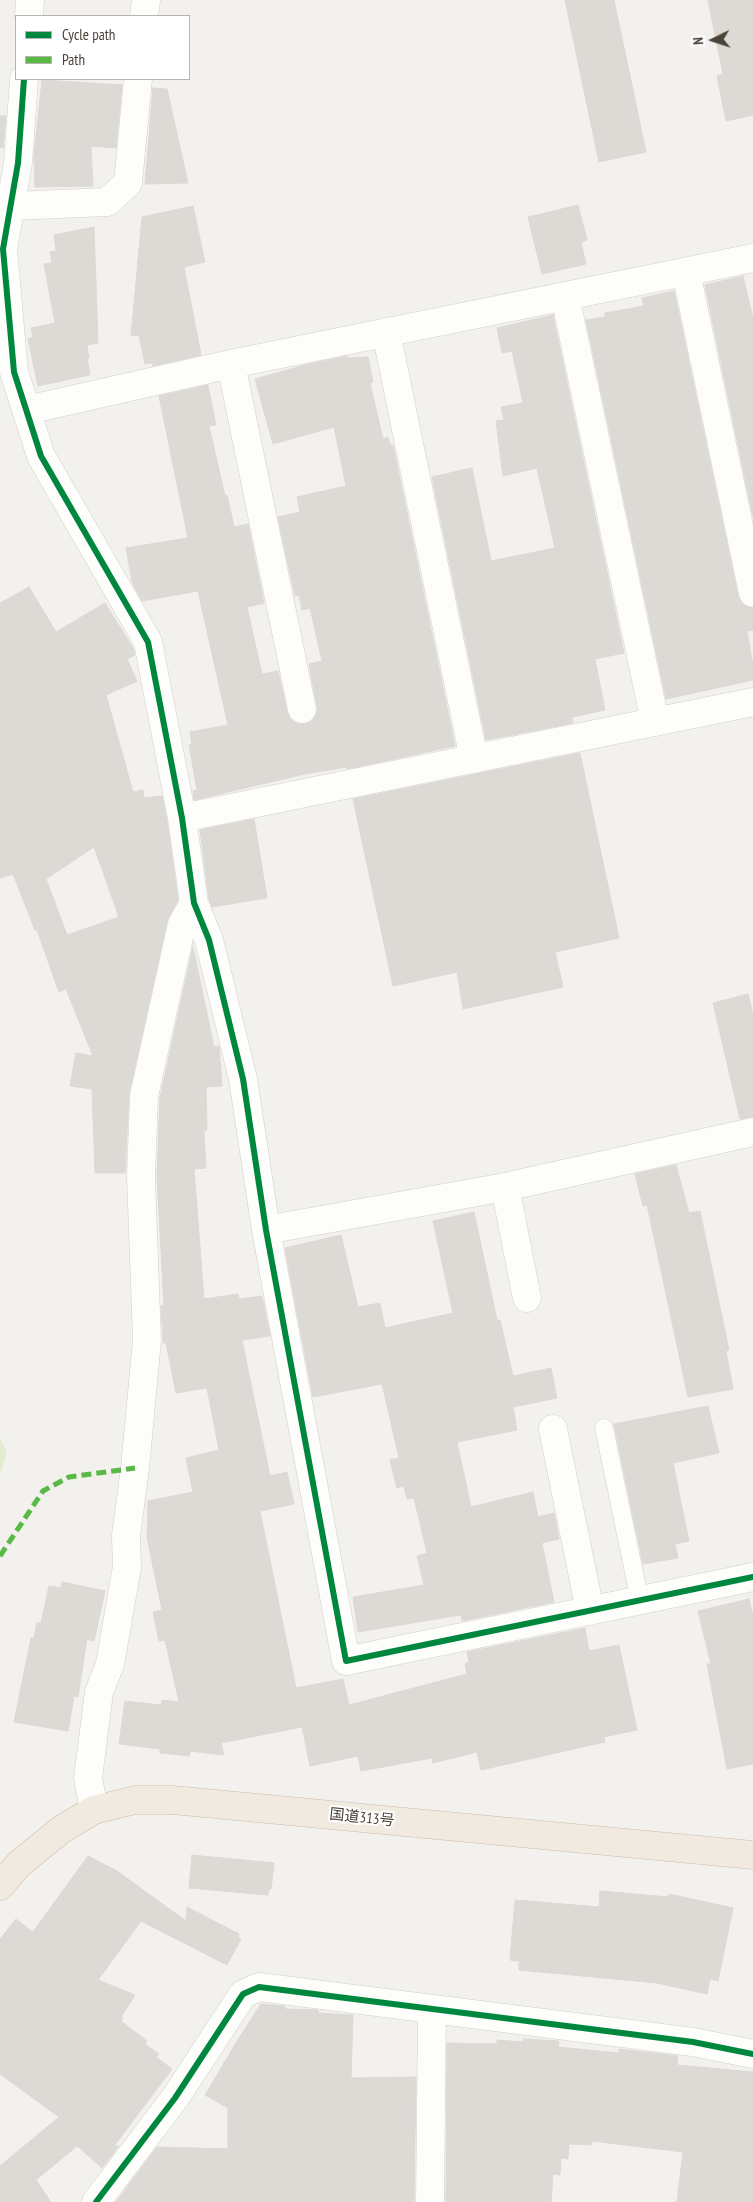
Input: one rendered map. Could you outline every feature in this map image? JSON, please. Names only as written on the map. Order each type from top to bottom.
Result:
[{"type":"highway","name":"国道313号","points":[[0,1886],[19,1864],[62,1829],[94,1810],[134,1800],[172,1800],[753,1855]]},
{"type":"street","points":[[29,15],[30,0]]},
{"type":"street","points":[[144,15],[146,0]]},
{"type":"street","points":[[24,80],[18,162],[12,206],[3,249],[14,372],[40,456],[148,642],[182,818],[194,903],[209,940],[242,1079],[266,1230],[346,1661],[753,1577]]},
{"type":"street","points":[[12,206],[107,202],[128,183],[138,80]]},
{"type":"street","points":[[27,410],[231,364],[753,258]]},
{"type":"street","points":[[686,272],[753,593]]},
{"type":"street","points":[[565,296],[655,722]]},
{"type":"street","points":[[386,332],[474,759]]},
{"type":"street","points":[[231,364],[302,709]]},
{"type":"street","points":[[182,818],[753,702]]},
{"type":"street","points":[[94,1810],[88,1778],[99,1692],[110,1664],[127,1567],[126,1536],[135,1468],[147,1340],[142,1176],[144,1096],[182,924],[194,903]]},
{"type":"street","points":[[266,1230],[505,1186],[753,1132]]},
{"type":"street","points":[[505,1186],[527,1298]]},
{"type":"street","points":[[553,1429],[590,1611]]},
{"type":"street","points":[[96,2202],[175,2098],[244,1994],[260,1987],[693,2042],[753,2054]]},
{"type":"street","points":[[430,2202],[432,2008]]},
{"type":"lane","points":[[604,1428],[640,1601]]},
{"type":"green space","points":[[0,1439],[7,1452],[0,1475]]},
{"type":"building","points":[[565,0],[614,0],[646,152],[599,162]]},
{"type":"building","points":[[708,0],[753,0],[753,115],[726,121],[717,76],[723,74]]},
{"type":"building","points":[[42,80],[122,85],[116,148],[91,146],[93,186],[35,187],[34,155]]},
{"type":"building","points":[[153,88],[167,89],[188,183],[145,184]]},
{"type":"building","points":[[0,116],[6,116],[3,148],[0,147]]},
{"type":"building","points":[[578,205],[587,240],[581,242],[586,264],[542,274],[528,217]]},
{"type":"building","points":[[193,206],[205,262],[184,267],[201,355],[153,366],[152,363],[145,364],[139,335],[131,336],[142,217]]},
{"type":"building","points":[[94,227],[98,343],[87,345],[90,375],[38,386],[28,339],[33,337],[31,328],[55,323],[44,264],[52,263],[50,252],[56,251],[54,235]]},
{"type":"building","points":[[743,276],[753,318],[753,517],[705,285]]},
{"type":"building","points":[[674,291],[738,596],[742,604],[753,608],[753,630],[747,631],[753,666],[753,680],[666,699],[586,320],[605,317],[605,313],[644,306],[642,298]]},
{"type":"building","points":[[553,315],[624,653],[595,659],[605,710],[572,717],[573,723],[486,740],[432,477],[472,468],[491,561],[555,548],[537,468],[503,476],[496,421],[504,420],[501,407],[523,403],[512,351],[502,353],[497,328]]},
{"type":"building","points":[[347,356],[347,358],[368,357],[373,382],[370,383],[383,439],[388,437],[390,445],[393,445],[455,746],[347,769],[347,767],[305,774],[194,800],[193,791],[197,790],[189,745],[192,744],[190,732],[228,725],[198,591],[142,601],[132,582],[126,548],[188,538],[159,396],[208,385],[216,425],[209,426],[225,496],[227,495],[234,527],[248,524],[264,603],[247,607],[262,674],[278,671],[290,719],[298,724],[306,724],[313,720],[317,713],[309,664],[322,661],[310,608],[302,610],[299,595],[295,596],[278,517],[300,512],[297,497],[346,486],[334,427],[273,444],[255,379]]},
{"type":"building","points":[[29,587],[56,632],[105,603],[133,648],[135,655],[127,659],[137,681],[106,695],[133,792],[143,790],[144,798],[162,796],[178,900],[167,921],[129,1093],[125,1173],[95,1173],[92,1089],[70,1086],[76,1053],[93,1056],[66,989],[59,992],[37,930],[35,930],[13,874],[0,878],[0,603]],"holes":[[[94,847],[119,917],[67,935],[46,879]]]},
{"type":"building","points":[[580,753],[619,938],[555,952],[563,987],[463,1009],[457,972],[393,986],[353,799]]},
{"type":"building","points":[[254,819],[267,898],[212,907],[209,899],[200,830]]},
{"type":"building","points":[[193,947],[214,1047],[219,1046],[222,1086],[206,1087],[207,1130],[204,1130],[206,1168],[194,1169],[204,1299],[238,1294],[239,1299],[262,1296],[270,1336],[242,1340],[270,1476],[287,1472],[294,1504],[260,1511],[296,1688],[343,1679],[349,1705],[467,1674],[465,1664],[469,1662],[467,1652],[585,1628],[589,1651],[619,1645],[637,1730],[604,1737],[605,1742],[481,1770],[477,1752],[433,1763],[432,1758],[361,1771],[358,1756],[310,1766],[302,1727],[221,1743],[224,1755],[190,1751],[189,1756],[160,1753],[160,1749],[119,1744],[125,1701],[161,1705],[162,1700],[179,1702],[165,1640],[159,1641],[153,1612],[162,1610],[147,1538],[148,1501],[193,1492],[186,1458],[219,1450],[207,1388],[176,1393],[166,1343],[163,1343],[161,1306],[164,1306],[157,1176],[160,1098]]},
{"type":"building","points":[[748,994],[753,1014],[753,1117],[740,1119],[713,1003]]},
{"type":"building","points":[[676,1165],[689,1213],[700,1211],[729,1350],[726,1351],[733,1389],[688,1397],[647,1205],[643,1206],[635,1174]]},
{"type":"building","points":[[474,1212],[497,1320],[500,1320],[513,1376],[551,1368],[557,1398],[513,1407],[517,1430],[457,1442],[471,1507],[533,1492],[538,1517],[554,1513],[559,1539],[542,1543],[554,1602],[462,1621],[461,1615],[358,1632],[353,1597],[424,1585],[417,1556],[427,1553],[414,1498],[407,1499],[404,1486],[397,1488],[390,1460],[399,1458],[382,1384],[313,1397],[285,1248],[341,1235],[358,1307],[380,1303],[385,1328],[453,1313],[433,1221]]},
{"type":"building","points":[[708,1406],[719,1453],[673,1463],[689,1541],[675,1544],[678,1558],[643,1564],[614,1424]]},
{"type":"building","points":[[62,1582],[105,1591],[94,1641],[87,1639],[78,1697],[74,1696],[68,1731],[14,1722],[31,1638],[34,1638],[37,1623],[41,1623],[49,1586],[61,1588]]},
{"type":"building","points":[[749,1599],[753,1616],[753,1764],[727,1769],[707,1664],[711,1664],[698,1611]]},
{"type":"building","points":[[192,1855],[274,1863],[271,1889],[269,1889],[268,1895],[189,1888]]},
{"type":"building","points":[[88,1856],[117,1871],[186,1921],[187,1907],[239,1934],[238,1937],[241,1939],[227,1965],[141,1921],[98,1980],[135,1995],[121,2017],[123,2018],[121,2021],[147,2041],[145,2044],[159,2054],[156,2057],[172,2069],[114,2146],[119,2146],[102,2168],[77,2146],[36,2180],[51,2202],[0,2202],[0,2166],[59,2117],[0,2074],[0,1939],[16,1919],[33,1932]]},
{"type":"building","points":[[600,1891],[669,1897],[669,1894],[733,1908],[718,1981],[710,1979],[707,1994],[657,1983],[519,1970],[519,1961],[510,1960],[515,1900],[599,1907]]},
{"type":"building","points":[[261,2004],[285,2006],[285,2009],[318,2010],[318,2013],[353,2015],[351,2078],[416,2077],[414,2202],[116,2202],[157,2147],[228,2149],[228,2108],[205,2095]]},
{"type":"building","points":[[524,2039],[559,2041],[558,2047],[619,2053],[619,2049],[678,2056],[677,2065],[753,2072],[753,2202],[677,2202],[683,2152],[592,2141],[591,2145],[569,2144],[568,2159],[561,2158],[560,2175],[553,2174],[551,2202],[446,2202],[447,2043],[497,2044],[497,2040],[523,2042]]},
{"type":"marked path","points":[[0,1556],[43,1491],[69,1477],[135,1468]]},
{"type":"cycle path","points":[[24,80],[18,163],[3,249],[14,372],[41,456],[148,642],[182,818],[194,903],[209,940],[243,1079],[266,1230],[346,1661],[753,1577]]},
{"type":"cycle path","points":[[96,2202],[175,2098],[243,1994],[259,1987],[693,2042],[753,2054]]}]
